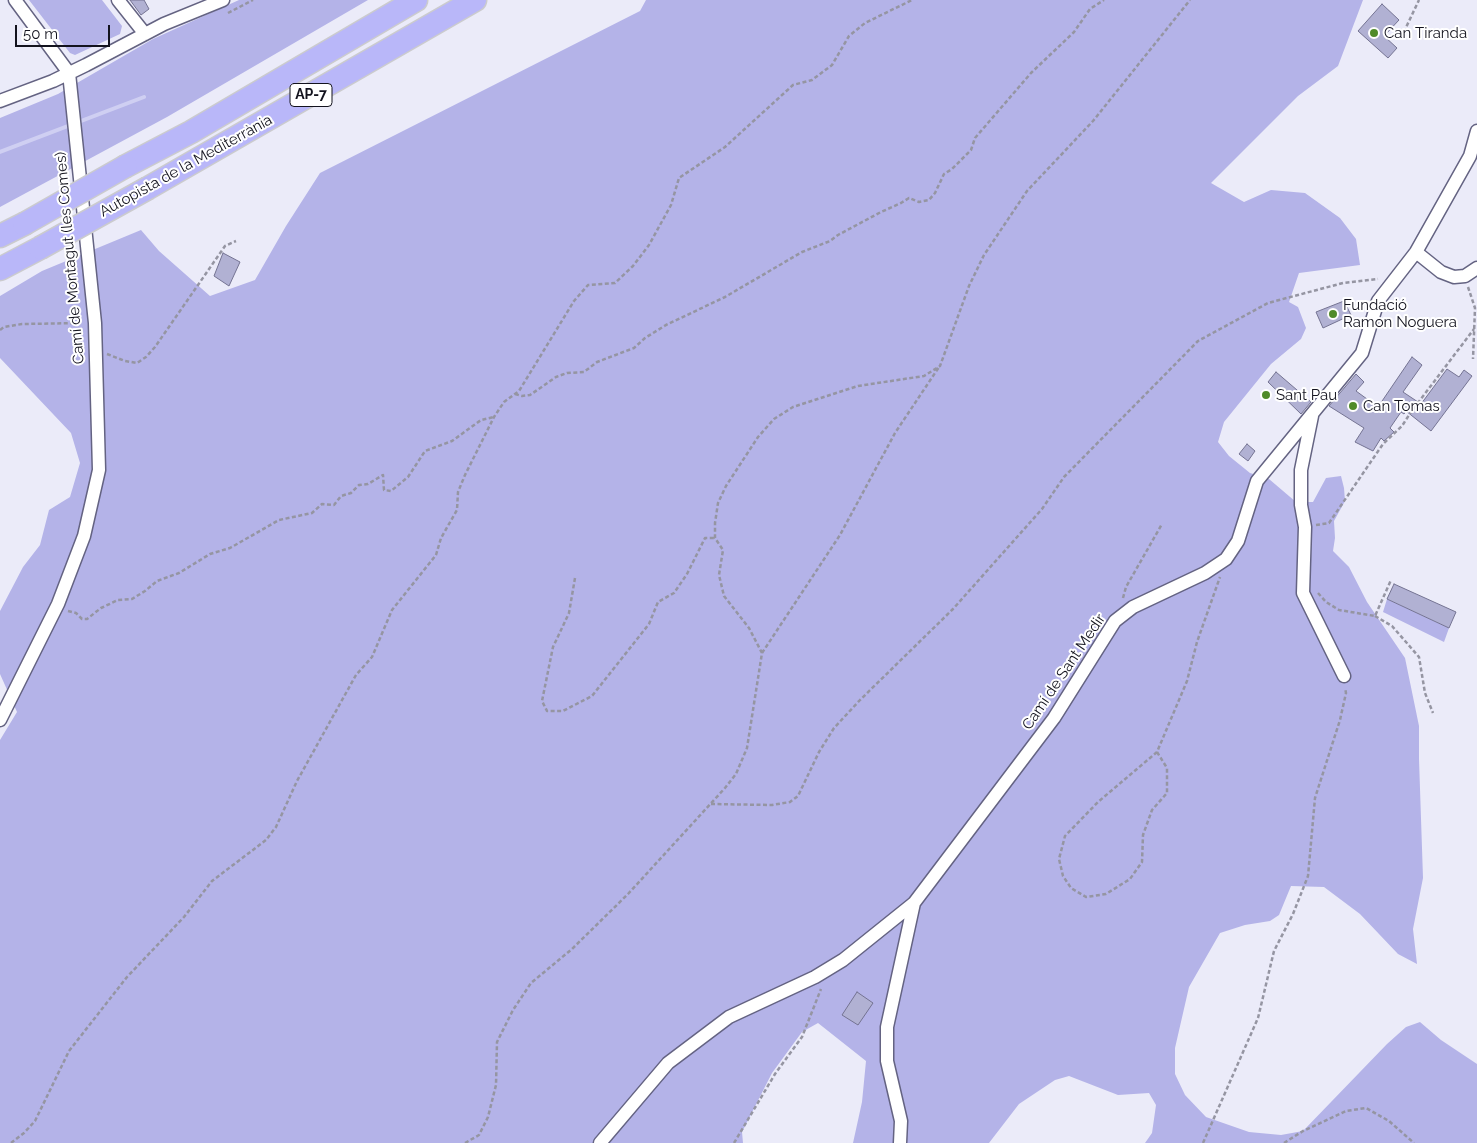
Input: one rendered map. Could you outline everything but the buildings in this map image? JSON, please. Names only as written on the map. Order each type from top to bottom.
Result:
[{"type":"highway","name":"Autopista de la Mediterrània","points":[[0,236],[191,132],[416,0]]},
{"type":"highway","name":"Autopista de la Mediterrània","points":[[0,268],[148,188],[474,0]]},
{"type":"street","points":[[15,0],[69,73]]},
{"type":"street","points":[[118,0],[145,34]]},
{"type":"street","points":[[0,101],[69,73],[172,20],[223,0]]},
{"type":"street","name":"Camí de Montagut (les Comes)","points":[[0,720],[57,606],[84,536],[100,470],[95,323],[69,73]]},
{"type":"street","name":"Camí de Sant Medir","points":[[900,1143],[901,1121],[887,1061],[887,1027],[914,903],[1054,718],[1116,621],[1133,607],[1205,572],[1226,559],[1238,541],[1257,481],[1362,353],[1378,301],[1416,252],[1470,156],[1477,131]]},
{"type":"street","points":[[1416,252],[1441,272],[1454,277],[1465,276],[1477,268]]},
{"type":"street","points":[[1312,414],[1301,470],[1301,505],[1304,527],[1303,593],[1344,676]]},
{"type":"street","points":[[600,1143],[668,1063],[729,1018],[815,977],[843,960],[914,903]]},
{"type":"path","points":[[11,1143],[35,1121],[69,1051],[127,977],[184,917],[212,881],[266,840],[276,827],[297,781],[342,700],[356,676],[372,657],[392,610],[436,555],[441,538],[457,510],[458,492],[465,475],[494,417],[504,402],[519,391],[574,302],[588,285],[616,283],[632,266],[649,245],[671,206],[679,178],[725,147],[793,85],[812,80],[832,64],[849,36],[860,27],[912,0]]},
{"type":"path","points":[[515,394],[522,396],[530,395],[556,377],[584,372],[597,362],[634,348],[645,338],[666,325],[725,297],[802,252],[830,241],[909,198],[919,202],[929,200],[935,193],[944,174],[971,150],[975,138],[1026,79],[1074,32],[1090,9],[1104,0]]},
{"type":"path","points":[[465,1143],[479,1135],[488,1117],[496,1085],[497,1042],[513,1010],[530,983],[572,949],[628,894],[736,774],[746,748],[762,653],[840,535],[895,433],[940,366],[969,286],[984,254],[1027,191],[1093,121],[1190,0]]},
{"type":"path","points":[[1401,38],[1419,0]]},
{"type":"path","points":[[96,349],[125,361],[137,363],[146,357],[155,347],[225,246],[236,241]]},
{"type":"path","points":[[1465,276],[1475,308],[1473,359]]},
{"type":"path","points":[[710,804],[772,805],[790,802],[798,796],[819,752],[834,728],[953,609],[1042,509],[1064,477],[1198,340],[1268,303],[1343,283],[1396,278]]},
{"type":"path","points":[[0,330],[4,327],[22,324],[95,323]]},
{"type":"path","points":[[1304,527],[1328,523],[1383,444],[1402,426],[1474,329]]},
{"type":"path","points":[[762,653],[749,628],[724,596],[719,574],[723,550],[715,538],[718,503],[726,486],[758,437],[774,419],[793,407],[858,386],[924,376],[940,366]]},
{"type":"path","points":[[57,606],[76,613],[82,619],[87,619],[100,608],[118,600],[132,599],[157,581],[179,573],[210,554],[230,548],[279,520],[312,513],[322,504],[334,504],[341,496],[351,493],[359,485],[368,484],[377,477],[382,475],[384,490],[390,491],[408,477],[425,451],[452,441],[482,420],[494,417]]},
{"type":"path","points":[[1116,621],[1126,587],[1162,524]]},
{"type":"path","points":[[575,578],[569,613],[553,647],[551,656],[542,702],[547,711],[563,711],[592,696],[649,624],[658,602],[674,593],[687,574],[705,538],[715,538]]},
{"type":"path","points":[[1157,752],[1167,768],[1167,793],[1152,810],[1143,835],[1142,862],[1130,879],[1106,894],[1086,897],[1071,888],[1063,876],[1059,859],[1065,836],[1098,802],[1157,752],[1187,681],[1197,642],[1226,559]]},
{"type":"path","points":[[1303,577],[1326,602],[1339,610],[1375,616],[1392,626],[1419,657],[1424,693],[1434,712]]},
{"type":"path","points":[[1375,616],[1391,580]]},
{"type":"path","points":[[1203,1143],[1258,1018],[1274,951],[1293,914],[1308,876],[1315,798],[1340,720],[1346,694],[1344,676]]},
{"type":"path","points":[[734,1143],[775,1074],[802,1037],[828,969]]},
{"type":"path","points":[[1284,1143],[1303,1131],[1346,1111],[1366,1108],[1389,1121],[1414,1143]]},
{"type":"shaded area","points":[[29,0],[102,0],[122,26],[120,34],[75,55],[70,53]]},
{"type":"shaded area","points":[[239,0],[368,0],[167,117],[0,207],[0,118],[58,94],[153,39]]},
{"type":"shaded area","points":[[646,0],[1363,0],[1338,66],[1298,96],[1211,183],[1244,202],[1271,190],[1305,193],[1340,218],[1356,239],[1360,265],[1299,273],[1289,302],[1298,307],[1306,328],[1301,339],[1271,364],[1224,422],[1218,442],[1229,456],[1250,473],[1269,479],[1296,502],[1313,502],[1326,478],[1341,476],[1345,501],[1334,521],[1335,538],[1333,551],[1349,567],[1367,602],[1405,658],[1419,726],[1423,878],[1413,929],[1417,964],[1398,954],[1360,914],[1324,887],[1291,886],[1279,915],[1270,921],[1245,925],[1220,933],[1189,987],[1175,1048],[1175,1074],[1185,1095],[1206,1117],[1249,1132],[1281,1135],[1303,1131],[1387,1044],[1406,1027],[1420,1022],[1441,1040],[1477,1064],[1477,1143],[1145,1143],[1152,1133],[1156,1105],[1149,1093],[1118,1095],[1069,1076],[1055,1080],[1019,1104],[989,1143],[853,1143],[862,1102],[866,1061],[818,1023],[802,1032],[772,1073],[742,1132],[743,1143],[0,1143],[0,740],[17,712],[0,674],[0,611],[23,567],[40,545],[49,510],[70,497],[80,463],[71,433],[0,358],[0,296],[42,271],[141,230],[159,251],[210,296],[255,280],[286,226],[320,173],[640,11]]},
{"type":"shaded area","points":[[1387,599],[1449,628],[1444,642],[1383,612]]},
{"type":"waterway","points":[[0,152],[144,97]]},
{"type":"place","name":"Can Tiranda","points":[[1374,33]]},
{"type":"place","name":"Fundació Ramon Noguera","points":[[1333,314]]},
{"type":"place","name":"Sant Pau","points":[[1266,395]]},
{"type":"place","name":"Can Tomas","points":[[1353,406]]}]
